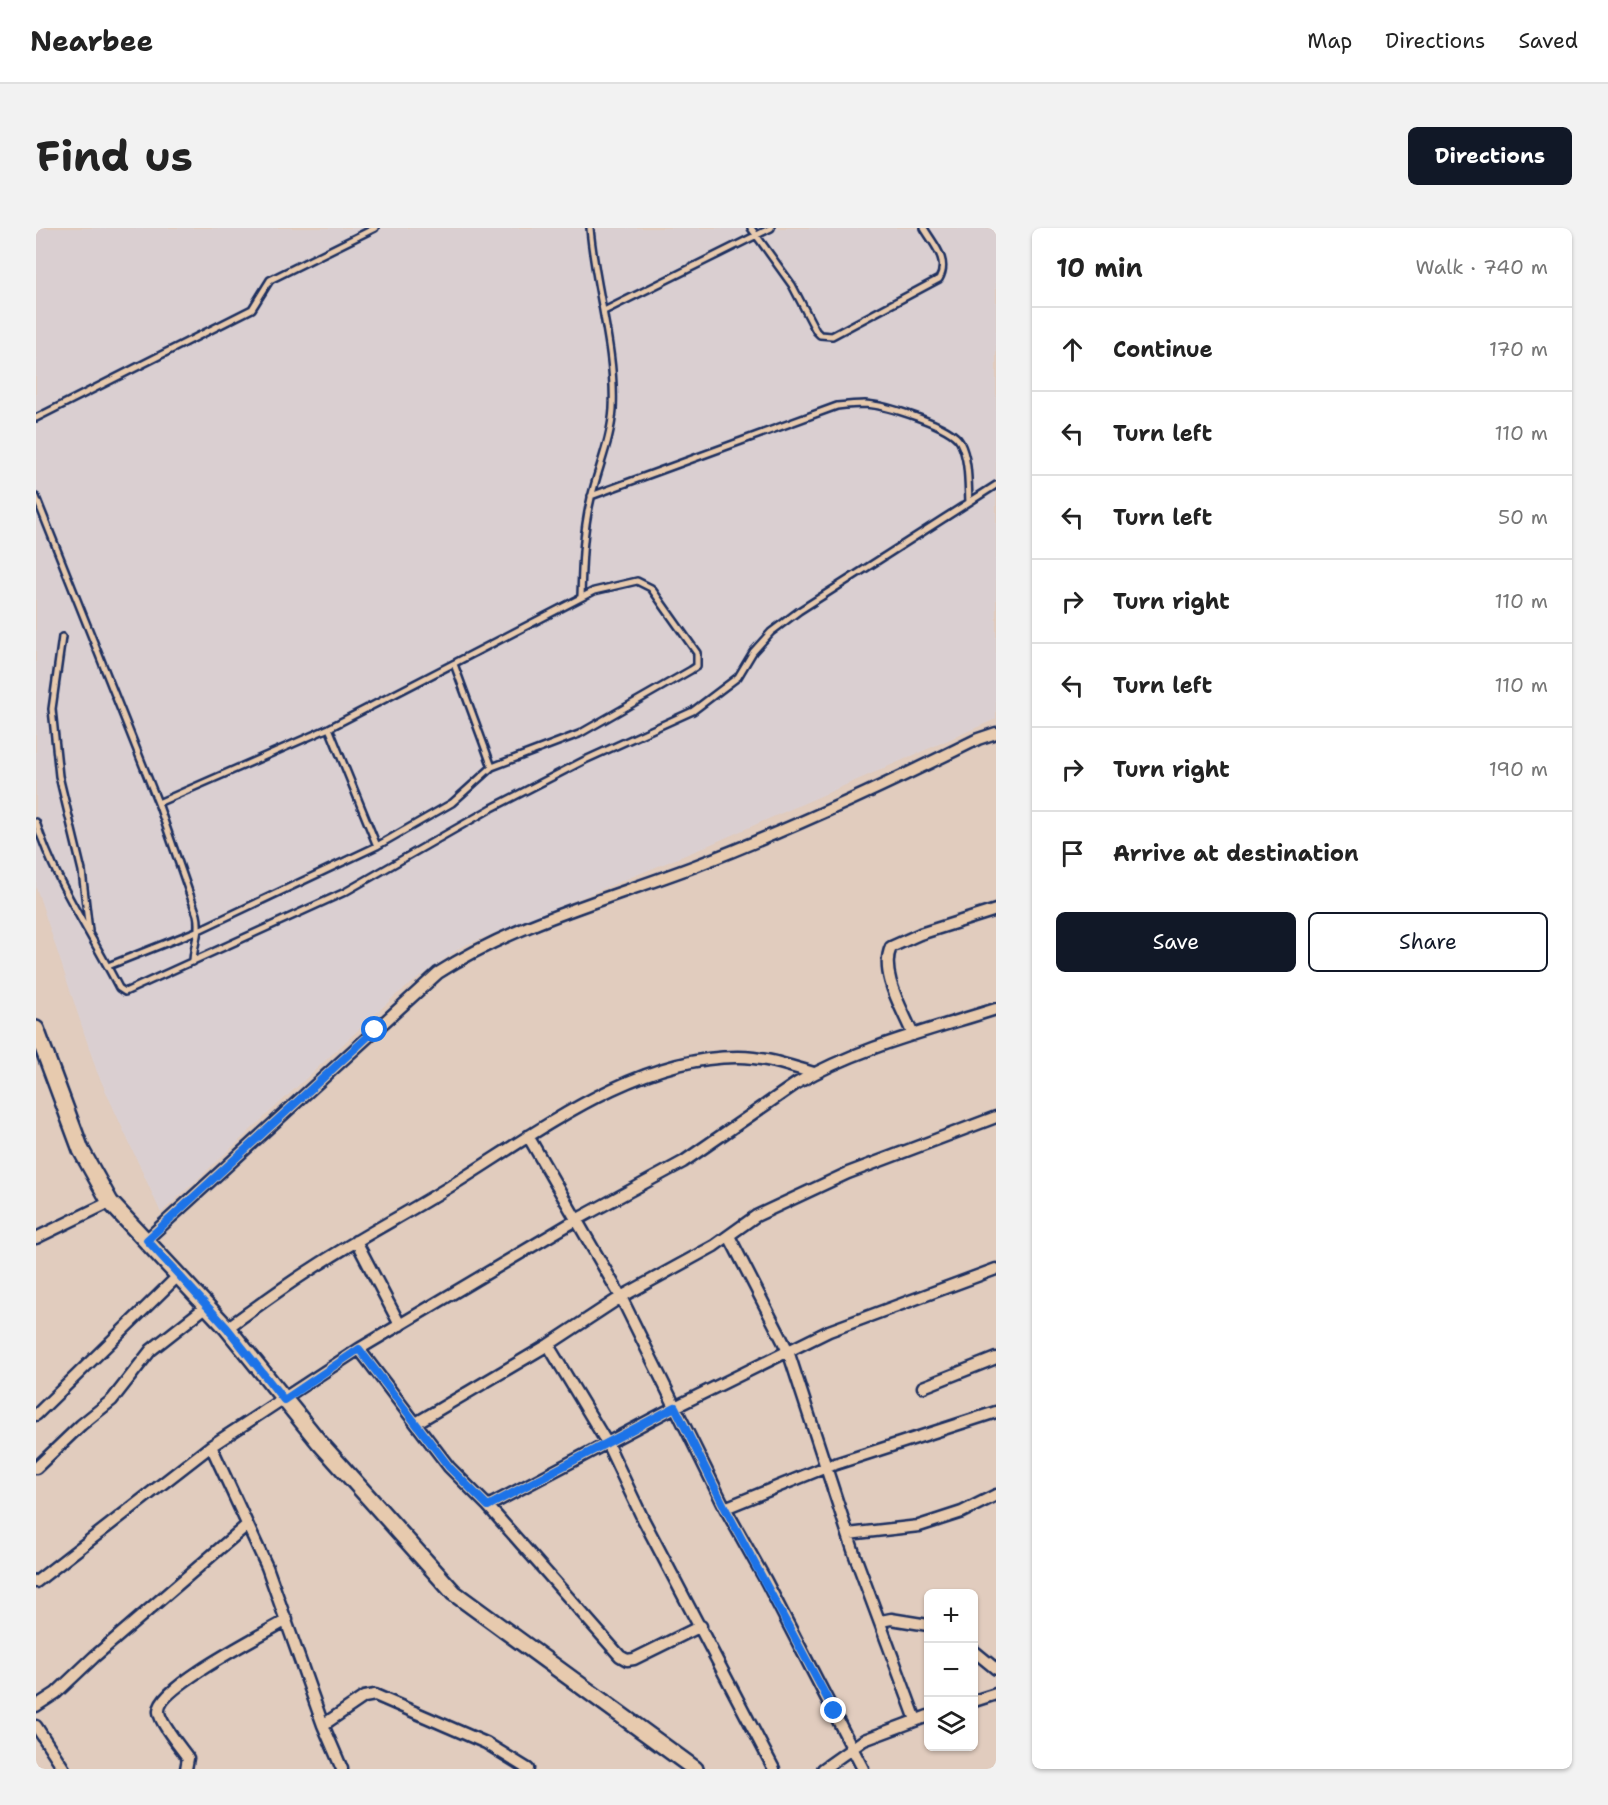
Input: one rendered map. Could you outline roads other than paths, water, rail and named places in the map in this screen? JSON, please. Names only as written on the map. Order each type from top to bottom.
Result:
[{"type":"street","points":[[147,1240],[431,979],[454,963],[483,947],[549,919],[763,839],[978,739],[996,733]]},
{"type":"street","points":[[913,1035],[889,974],[886,958],[891,947],[920,934],[996,910]]},
{"type":"street","points":[[36,1582],[211,1446],[359,1349],[578,1219],[683,1162],[814,1073],[913,1035],[996,1009]]},
{"type":"street","points":[[36,1029],[81,1150],[110,1202],[227,1328],[284,1400],[454,1593],[695,1769]]},
{"type":"street","points":[[227,1328],[356,1241],[450,1187],[528,1136],[626,1083],[672,1067],[737,1057],[765,1059],[814,1073]]},
{"type":"street","points":[[416,1423],[548,1345],[621,1297],[729,1236],[756,1216],[848,1173],[996,1117]]},
{"type":"street","points":[[528,1136],[621,1297],[725,1508],[793,1632],[863,1769]]},
{"type":"street","points":[[36,1238],[110,1202]]},
{"type":"street","points":[[729,1236],[788,1351],[848,1534],[916,1720]]},
{"type":"street","points":[[356,1241],[400,1325]]},
{"type":"street","points":[[488,1506],[675,1407],[854,1320],[996,1269]]},
{"type":"street","points":[[36,1415],[184,1280]]},
{"type":"street","points":[[36,1468],[112,1400],[151,1350],[204,1302]]},
{"type":"street","points":[[548,1345],[607,1443],[642,1517],[774,1769]]},
{"type":"street","points":[[359,1349],[455,1474],[488,1506],[620,1656],[627,1660],[701,1626]]},
{"type":"street","points":[[923,1387],[996,1358]]},
{"type":"street","points":[[725,1508],[826,1467],[996,1412]]},
{"type":"street","points":[[211,1446],[287,1620],[322,1725],[342,1769]]},
{"type":"street","points":[[848,1534],[919,1527],[962,1512],[996,1495]]},
{"type":"street","points":[[36,1706],[56,1693],[247,1525]]},
{"type":"street","points":[[881,1621],[891,1619],[924,1624]]},
{"type":"street","points":[[186,1769],[188,1758],[159,1712],[160,1702],[191,1676],[287,1620]]},
{"type":"street","points":[[978,1654],[996,1669]]},
{"type":"street","points":[[978,1700],[996,1694]]},
{"type":"street","points":[[322,1725],[364,1696],[375,1695],[486,1743],[528,1769]]},
{"type":"street","points":[[823,1769],[864,1740],[924,1717]]},
{"type":"street","points":[[36,1726],[64,1769]]},
{"type":"lane","points":[[36,418],[252,309],[270,280],[375,228]]},
{"type":"lane","points":[[581,597],[583,541],[591,496],[610,433],[613,413],[612,369],[604,311],[595,277],[590,228]]},
{"type":"lane","points":[[751,228],[792,285],[816,331],[820,335],[832,336],[939,279],[944,271],[943,261],[924,228]]},
{"type":"lane","points":[[604,311],[771,228]]},
{"type":"lane","points":[[591,496],[837,406],[867,404],[900,412],[951,432],[958,438],[966,459],[969,502]]},
{"type":"lane","points":[[36,822],[65,894],[89,932],[119,988],[125,992],[345,892],[492,808],[585,760],[693,711],[738,676],[753,652],[771,632],[799,611],[996,485]]},
{"type":"lane","points":[[36,497],[158,803],[197,915],[199,930],[193,948],[193,962]]},
{"type":"lane","points":[[108,966],[199,930],[377,846],[452,803],[492,767],[579,734],[697,666],[697,653],[651,588],[637,582],[594,591],[329,728],[158,803]]},
{"type":"lane","points":[[62,637],[52,709],[59,776],[82,871],[89,932]]},
{"type":"lane","points":[[454,664],[492,767]]},
{"type":"lane","points":[[329,728],[377,846]]}]
